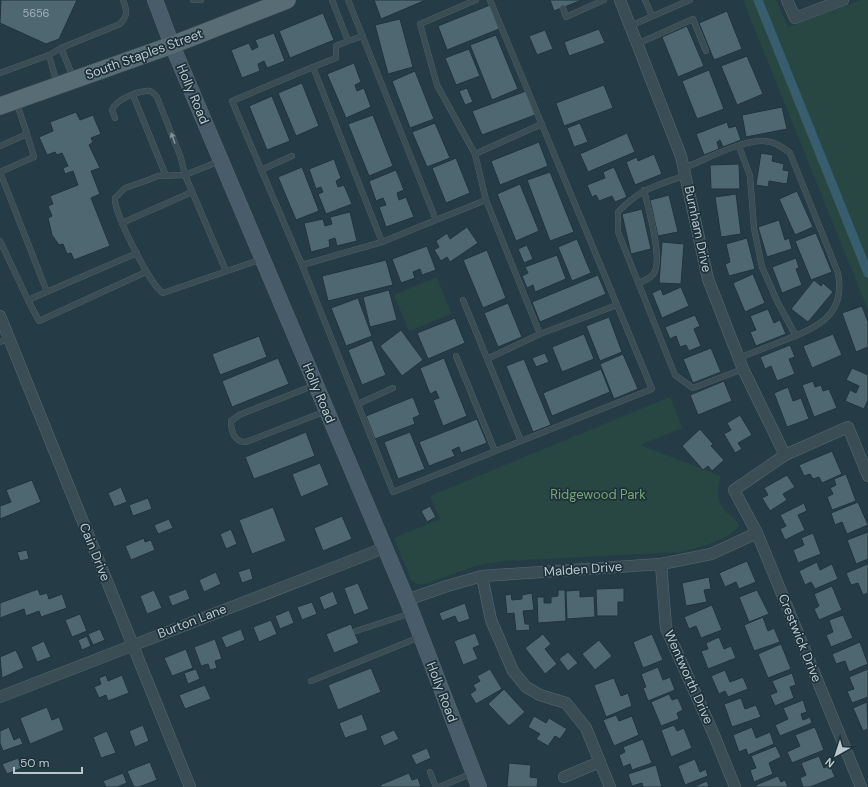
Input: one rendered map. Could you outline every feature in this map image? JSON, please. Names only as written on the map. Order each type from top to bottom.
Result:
[{"type":"main road","name":"Holly Road","points":[[155,0],[172,45],[409,607],[479,787]]},
{"type":"main road","name":"South Staples Street","points":[[0,106],[172,45],[286,0]]},
{"type":"street","name":"Burnham Drive","points":[[620,0],[686,172],[708,279],[741,363],[785,455]]},
{"type":"street","points":[[787,0],[795,18],[843,0]]},
{"type":"street","name":"Cain Drive","points":[[0,316],[4,340],[132,644],[190,787]]},
{"type":"street","points":[[785,455],[848,427],[868,476]]},
{"type":"street","name":"Crestwick Drive","points":[[785,455],[734,490],[757,533],[861,787]]},
{"type":"street","name":"Malden Drive","points":[[409,607],[447,586],[482,576],[661,564],[711,554],[757,533]]},
{"type":"street","name":"Burton Lane","points":[[0,696],[384,548]]},
{"type":"street","name":"Wentworth Drive","points":[[661,564],[666,628],[714,735],[735,787]]},
{"type":"street","points":[[482,576],[492,620],[513,671],[526,687],[540,695],[566,703],[586,728],[610,787]]},
{"type":"street","points":[[564,777],[600,762]]},
{"type":"lane","points":[[0,73],[120,24],[126,18],[127,10],[123,0]]},
{"type":"lane","points":[[193,0],[201,0]]},
{"type":"lane","points":[[332,0],[348,41]]},
{"type":"lane","points":[[348,0],[436,220]]},
{"type":"lane","points":[[456,0],[459,7]]},
{"type":"lane","points":[[476,0],[420,24],[437,85],[475,154],[486,200],[540,334]]},
{"type":"lane","points":[[363,36],[336,46],[336,58],[232,101],[302,265],[393,492],[652,388],[490,0]]},
{"type":"lane","points":[[562,8],[566,16],[604,0]]},
{"type":"lane","points":[[645,0],[652,16]]},
{"type":"lane","points":[[630,26],[690,0]]},
{"type":"lane","points":[[637,44],[693,19],[706,51]]},
{"type":"lane","points":[[61,48],[74,80]]},
{"type":"lane","points":[[49,54],[57,85]]},
{"type":"lane","points":[[313,68],[382,242]]},
{"type":"lane","points":[[115,118],[112,110],[113,105],[133,95],[147,91],[153,92],[157,96],[181,158],[185,175],[226,271]]},
{"type":"lane","points":[[133,95],[166,176]]},
{"type":"lane","points":[[16,100],[34,157],[0,172],[47,292]]},
{"type":"lane","points":[[475,154],[542,124]]},
{"type":"lane","points":[[0,146],[27,134]]},
{"type":"lane","points":[[763,140],[780,144],[790,153],[838,273],[840,285],[837,302],[829,316],[815,328],[741,363],[693,388],[674,375],[618,232],[618,212],[631,199],[644,190],[686,172],[739,146],[763,140]]},
{"type":"lane","points":[[739,146],[750,176],[754,228],[762,267],[778,304],[796,336]]},
{"type":"lane","points":[[261,170],[292,156]]},
{"type":"lane","points":[[221,161],[185,175],[140,180],[125,188],[115,198],[114,204],[146,272],[159,291],[163,293],[262,259]]},
{"type":"lane","points":[[638,283],[650,278],[655,272],[658,258],[644,190]]},
{"type":"lane","points":[[122,223],[192,192]]},
{"type":"lane","points":[[302,265],[382,242],[486,200]]},
{"type":"lane","points":[[0,241],[39,321],[146,272]]},
{"type":"lane","points":[[28,300],[137,253]]},
{"type":"lane","points":[[463,300],[521,441]]},
{"type":"lane","points":[[487,359],[540,334],[617,305]]},
{"type":"lane","points":[[456,356],[495,451]]},
{"type":"lane","points":[[315,385],[239,415],[231,422],[232,432],[235,438],[242,442],[246,442],[326,411]]},
{"type":"lane","points":[[358,404],[393,388]]},
{"type":"lane","points":[[356,631],[409,607]]},
{"type":"lane","points":[[311,681],[421,637]]},
{"type":"lane","points":[[430,772],[438,787],[473,773]]},
{"type":"green space","points":[[743,0],[776,0],[788,27],[861,0],[868,0],[868,310]]},
{"type":"green space","points":[[437,277],[451,314],[409,331],[394,295]]},
{"type":"green space","name":"Ridgewood Park","points":[[670,397],[682,428],[640,445],[721,476],[718,486],[719,500],[726,512],[739,526],[734,531],[713,543],[681,552],[503,561],[475,566],[426,584],[417,584],[411,580],[394,538],[440,519],[430,496]]},
{"type":"building","points":[[1,0],[77,0],[59,39],[46,44],[0,23]]},
{"type":"building","points":[[374,0],[426,0],[381,19]]},
{"type":"building","points":[[550,0],[582,0],[554,11]]},
{"type":"building","points":[[490,5],[499,29],[447,50],[438,26]]},
{"type":"building","points":[[727,11],[742,49],[714,60],[699,23]]},
{"type":"building","points":[[323,13],[334,40],[290,58],[279,31]]},
{"type":"building","points":[[400,19],[413,67],[388,74],[375,25]]},
{"type":"building","points":[[687,26],[704,66],[678,77],[662,37]]},
{"type":"building","points":[[599,29],[605,43],[569,56],[564,42]]},
{"type":"building","points":[[545,30],[553,49],[537,55],[529,36]]},
{"type":"building","points":[[274,33],[285,61],[267,68],[264,61],[258,64],[260,71],[242,78],[231,50],[249,43],[252,50],[258,47],[255,40]]},
{"type":"building","points":[[496,35],[518,89],[492,100],[470,45]]},
{"type":"building","points":[[469,49],[480,76],[456,85],[445,58]]},
{"type":"building","points":[[747,56],[763,94],[737,105],[721,66]]},
{"type":"building","points":[[354,63],[361,82],[355,85],[357,91],[364,88],[371,107],[346,118],[327,74]]},
{"type":"building","points":[[709,70],[724,109],[697,119],[682,81]]},
{"type":"building","points":[[415,71],[434,119],[410,128],[392,81]]},
{"type":"building","points":[[302,83],[319,126],[296,136],[278,93]]},
{"type":"building","points":[[604,85],[613,108],[564,126],[556,103]]},
{"type":"building","points":[[467,88],[473,102],[465,105],[459,91]]},
{"type":"building","points":[[526,91],[535,115],[482,135],[472,111]]},
{"type":"building","points":[[272,96],[290,141],[267,150],[249,106]]},
{"type":"building","points":[[782,107],[787,129],[746,137],[742,115]]},
{"type":"building","points":[[76,112],[80,120],[93,115],[101,134],[91,138],[93,142],[89,145],[100,168],[91,171],[100,194],[91,198],[110,246],[74,260],[71,253],[67,254],[63,244],[59,245],[52,235],[48,218],[52,216],[48,206],[53,204],[50,196],[78,185],[73,171],[65,174],[63,168],[68,166],[62,153],[57,155],[55,152],[47,155],[39,137],[53,131],[50,122]]},
{"type":"building","points":[[373,115],[393,166],[369,176],[348,124]]},
{"type":"building","points":[[727,122],[729,128],[736,126],[741,140],[723,147],[720,140],[717,142],[719,149],[704,155],[696,134]]},
{"type":"building","points":[[435,123],[450,158],[427,167],[412,132]]},
{"type":"building","points":[[580,123],[588,142],[574,147],[567,128]]},
{"type":"building","points":[[627,133],[635,152],[588,172],[580,154]]},
{"type":"building","points":[[539,142],[548,166],[500,185],[491,161]]},
{"type":"building","points":[[761,153],[773,155],[772,161],[784,164],[783,170],[789,171],[787,184],[769,181],[768,187],[756,185]]},
{"type":"building","points":[[654,154],[662,174],[635,185],[626,162],[637,157],[638,161]]},
{"type":"building","points":[[456,158],[470,193],[446,203],[432,168]]},
{"type":"building","points":[[334,159],[341,178],[336,181],[338,187],[344,185],[352,204],[326,214],[318,194],[323,192],[321,187],[316,189],[309,169]]},
{"type":"building","points":[[739,164],[740,189],[711,189],[710,165]]},
{"type":"building","points":[[302,167],[319,211],[296,220],[278,177]]},
{"type":"building","points":[[614,167],[627,197],[615,202],[612,196],[599,201],[596,195],[592,197],[587,185],[605,178],[603,172]]},
{"type":"building","points":[[396,170],[404,190],[397,193],[399,200],[406,197],[414,217],[386,227],[379,207],[386,205],[383,198],[376,201],[369,181]]},
{"type":"building","points":[[550,172],[574,232],[550,241],[527,180]]},
{"type":"building","points":[[520,184],[539,231],[516,241],[497,194]]},
{"type":"building","points":[[797,191],[813,227],[795,235],[779,199]]},
{"type":"building","points":[[736,194],[741,234],[721,237],[715,197]]},
{"type":"building","points":[[669,195],[678,232],[658,236],[650,200]]},
{"type":"building","points":[[642,209],[651,249],[631,254],[622,214]]},
{"type":"building","points":[[350,212],[357,241],[337,246],[335,238],[329,240],[330,247],[311,252],[304,223],[323,219],[325,226],[332,224],[330,217]]},
{"type":"building","points":[[779,220],[785,240],[789,238],[792,249],[767,257],[758,227]]},
{"type":"building","points":[[467,227],[478,243],[450,262],[447,257],[441,261],[434,250],[439,247],[436,241],[447,233],[450,239]]},
{"type":"building","points":[[816,233],[832,272],[811,280],[795,241]]},
{"type":"building","points":[[747,238],[755,269],[729,276],[725,264],[730,262],[726,244]]},
{"type":"building","points":[[577,239],[591,273],[572,281],[558,247]]},
{"type":"building","points":[[662,242],[684,244],[681,284],[659,283]]},
{"type":"building","points":[[527,245],[533,259],[524,263],[518,249]]},
{"type":"building","points":[[427,246],[436,270],[422,275],[420,269],[413,272],[415,278],[401,283],[392,259]]},
{"type":"building","points":[[487,250],[506,298],[483,308],[463,260]]},
{"type":"building","points":[[557,255],[566,279],[535,292],[533,285],[527,288],[522,276],[528,273],[525,267]]},
{"type":"building","points":[[796,258],[799,268],[796,269],[802,285],[782,293],[772,267]]},
{"type":"building","points":[[386,260],[393,285],[328,301],[322,276]]},
{"type":"building","points":[[753,274],[765,303],[745,312],[733,283]]},
{"type":"building","points":[[598,275],[606,294],[540,322],[532,302]]},
{"type":"building","points":[[814,280],[821,286],[823,283],[833,292],[808,322],[791,309]]},
{"type":"building","points":[[681,287],[689,306],[662,318],[652,293],[661,289],[663,295]]},
{"type":"building","points":[[389,290],[397,320],[370,327],[363,297]]},
{"type":"building","points":[[358,298],[372,336],[346,346],[331,308]]},
{"type":"building","points":[[508,303],[522,337],[498,347],[484,313]]},
{"type":"building","points":[[862,306],[868,322],[868,347],[856,352],[842,313]]},
{"type":"building","points":[[768,309],[774,323],[780,320],[786,334],[756,346],[750,332],[756,330],[750,316]]},
{"type":"building","points":[[695,315],[700,326],[694,329],[701,346],[689,351],[686,345],[680,347],[676,336],[670,339],[665,327]]},
{"type":"building","points":[[609,317],[622,352],[600,361],[586,326]]},
{"type":"building","points":[[455,318],[465,343],[428,359],[417,333]]},
{"type":"building","points":[[401,330],[423,360],[402,376],[380,346]]},
{"type":"building","points":[[584,334],[594,359],[562,372],[552,347]]},
{"type":"building","points":[[833,334],[842,355],[812,368],[803,346]]},
{"type":"building","points":[[259,336],[267,357],[220,375],[212,354]]},
{"type":"building","points":[[372,340],[386,375],[362,385],[348,350]]},
{"type":"building","points":[[790,345],[795,357],[789,359],[795,374],[777,381],[771,366],[765,369],[760,357]]},
{"type":"building","points":[[711,348],[721,372],[693,383],[683,359]]},
{"type":"building","points":[[545,353],[549,362],[536,367],[532,358]]},
{"type":"building","points":[[623,354],[638,389],[614,399],[600,364]]},
{"type":"building","points":[[278,358],[289,384],[232,407],[222,381]]},
{"type":"building","points":[[444,358],[467,416],[443,426],[433,400],[439,398],[436,391],[430,394],[420,368]]},
{"type":"building","points":[[524,359],[551,425],[533,432],[506,366]]},
{"type":"building","points":[[852,368],[868,375],[868,400],[864,409],[845,401],[850,390],[856,393],[859,386],[846,380]]},
{"type":"building","points":[[601,369],[610,392],[552,416],[543,393]]},
{"type":"building","points":[[724,381],[732,401],[698,415],[690,395]]},
{"type":"building","points":[[813,381],[815,387],[821,385],[823,391],[829,389],[837,408],[814,417],[802,385]]},
{"type":"building","points":[[788,387],[793,401],[801,398],[809,419],[787,427],[774,393]]},
{"type":"building","points":[[413,397],[420,415],[413,418],[415,424],[375,439],[366,416]]},
{"type":"building","points":[[740,415],[752,435],[738,443],[742,449],[735,453],[724,434],[731,430],[727,423]]},
{"type":"building","points":[[477,419],[487,443],[461,453],[459,447],[452,450],[455,456],[429,466],[419,442]]},
{"type":"building","points":[[700,429],[713,444],[711,446],[724,460],[712,471],[708,466],[703,470],[682,446]]},
{"type":"building","points":[[306,432],[315,456],[254,479],[245,457]]},
{"type":"building","points":[[410,432],[425,469],[398,479],[384,442]]},
{"type":"building","points":[[832,451],[842,474],[822,483],[819,477],[813,479],[810,474],[804,476],[799,465]]},
{"type":"building","points":[[320,463],[329,485],[301,497],[292,474]]},
{"type":"building","points":[[846,474],[856,501],[832,510],[827,497],[833,494],[830,488],[836,485],[834,479]]},
{"type":"building","points":[[787,475],[795,487],[783,494],[787,500],[770,511],[762,498],[768,495],[764,488]]},
{"type":"building","points":[[32,480],[41,502],[0,519],[0,506],[11,502],[6,490]]},
{"type":"building","points":[[121,487],[127,502],[114,507],[108,493]]},
{"type":"building","points":[[148,498],[152,509],[133,516],[129,505]]},
{"type":"building","points":[[858,502],[868,525],[847,534],[842,522],[835,525],[831,513]]},
{"type":"building","points":[[804,503],[807,511],[798,515],[805,530],[785,540],[780,529],[786,526],[780,515]]},
{"type":"building","points":[[430,506],[436,517],[427,522],[421,511]]},
{"type":"building","points":[[273,507],[286,541],[252,554],[239,520]]},
{"type":"building","points":[[342,516],[352,539],[323,551],[314,528]]},
{"type":"building","points":[[169,519],[173,528],[158,534],[154,525]]},
{"type":"building","points":[[231,529],[237,544],[226,549],[220,534]]},
{"type":"building","points":[[868,532],[868,559],[856,564],[847,540]]},
{"type":"building","points":[[813,533],[821,554],[798,563],[793,550],[804,545],[801,538]]},
{"type":"building","points":[[144,538],[145,542],[151,540],[155,550],[131,560],[125,546]]},
{"type":"building","points":[[27,550],[29,559],[20,561],[17,552]]},
{"type":"building","points":[[747,561],[756,582],[739,589],[736,582],[725,587],[719,573]]},
{"type":"building","points":[[817,562],[820,570],[832,564],[838,579],[815,589],[811,582],[805,585],[799,571]]},
{"type":"building","points":[[868,564],[868,593],[863,595],[858,583],[851,585],[846,573]]},
{"type":"building","points":[[250,568],[253,579],[242,583],[238,572]]},
{"type":"building","points":[[216,572],[221,584],[204,592],[199,580]]},
{"type":"building","points":[[709,577],[711,589],[704,590],[707,602],[686,606],[682,583]]},
{"type":"building","points":[[358,583],[369,609],[354,615],[344,588]]},
{"type":"building","points":[[832,586],[842,610],[819,620],[814,609],[819,606],[814,594]]},
{"type":"building","points":[[624,588],[624,602],[618,602],[618,616],[597,616],[596,589]]},
{"type":"building","points":[[38,589],[40,595],[47,593],[49,599],[62,594],[67,608],[41,617],[39,611],[26,616],[24,609],[0,618],[0,603]]},
{"type":"building","points":[[186,589],[190,599],[172,606],[168,596]]},
{"type":"building","points":[[154,590],[162,608],[147,614],[140,596]]},
{"type":"building","points":[[558,590],[565,590],[566,621],[538,623],[537,597],[544,597],[544,603],[551,603],[551,597],[558,596]]},
{"type":"building","points":[[580,590],[580,597],[594,596],[595,617],[567,619],[566,591]]},
{"type":"building","points":[[757,590],[769,614],[749,622],[739,597]]},
{"type":"building","points":[[333,591],[338,604],[324,610],[319,597]]},
{"type":"building","points":[[532,593],[534,610],[523,611],[525,624],[529,624],[530,630],[516,631],[514,613],[507,614],[505,595],[511,594],[512,600],[522,599],[522,595]]},
{"type":"building","points":[[312,602],[317,614],[302,620],[297,607]]},
{"type":"building","points":[[465,603],[470,619],[458,623],[455,616],[442,621],[439,613]]},
{"type":"building","points":[[712,605],[722,630],[701,638],[696,626],[689,629],[684,617]]},
{"type":"building","points":[[289,610],[294,623],[280,629],[275,616]]},
{"type":"building","points":[[80,614],[87,631],[72,637],[65,620]]},
{"type":"building","points":[[843,615],[853,638],[831,647],[826,635],[833,632],[829,620]]},
{"type":"building","points":[[763,617],[768,631],[774,628],[780,642],[754,651],[744,625]]},
{"type":"building","points":[[271,620],[277,634],[259,642],[253,627]]},
{"type":"building","points":[[351,624],[359,643],[334,653],[326,634]]},
{"type":"building","points":[[100,629],[105,640],[93,645],[88,634]]},
{"type":"building","points":[[241,629],[245,640],[226,648],[221,637]]},
{"type":"building","points":[[475,633],[480,645],[473,648],[478,659],[463,665],[454,641]]},
{"type":"building","points":[[543,634],[551,644],[545,649],[557,664],[545,674],[525,648]]},
{"type":"building","points":[[652,634],[663,660],[643,668],[633,642]]},
{"type":"building","points":[[87,636],[91,646],[82,650],[78,640]]},
{"type":"building","points":[[719,637],[724,649],[731,646],[736,658],[708,669],[701,651],[708,649],[706,643]]},
{"type":"building","points":[[215,639],[222,659],[215,661],[217,668],[210,670],[208,664],[201,666],[194,647]]},
{"type":"building","points":[[599,640],[612,656],[595,670],[582,654]]},
{"type":"building","points":[[44,641],[51,657],[37,662],[31,647]]},
{"type":"building","points":[[860,642],[868,664],[849,672],[845,661],[836,664],[832,654]]},
{"type":"building","points":[[781,644],[791,669],[768,678],[758,654]]},
{"type":"building","points":[[186,649],[193,668],[172,676],[164,658]]},
{"type":"building","points":[[16,650],[24,668],[2,678],[0,657]]},
{"type":"building","points":[[568,652],[578,663],[568,671],[559,659]]},
{"type":"building","points":[[658,667],[663,680],[670,677],[675,690],[648,701],[643,688],[646,687],[641,674]]},
{"type":"building","points":[[371,668],[381,692],[338,710],[328,685]]},
{"type":"building","points":[[196,669],[200,679],[188,684],[184,673]]},
{"type":"building","points":[[490,669],[502,689],[476,704],[470,694],[476,690],[473,685],[480,681],[477,676]]},
{"type":"building","points":[[868,669],[868,697],[852,703],[847,691],[854,689],[849,677]]},
{"type":"building","points":[[725,670],[730,682],[743,677],[748,689],[728,697],[725,691],[719,694],[711,676]]},
{"type":"building","points":[[792,673],[796,685],[790,687],[794,698],[775,706],[770,695],[777,692],[772,681]]},
{"type":"building","points":[[106,675],[108,681],[122,675],[129,693],[108,701],[106,695],[99,698],[94,687],[101,684],[99,678]]},
{"type":"building","points":[[614,678],[621,696],[628,693],[632,706],[606,717],[594,685]]},
{"type":"building","points":[[205,685],[211,699],[185,709],[179,695]]},
{"type":"building","points":[[504,689],[525,712],[509,726],[488,704]]},
{"type":"building","points":[[669,694],[672,700],[678,698],[683,710],[677,713],[679,719],[661,726],[651,702]]},
{"type":"building","points":[[741,698],[745,709],[756,705],[761,717],[732,727],[724,704]]},
{"type":"building","points":[[803,700],[807,712],[801,714],[803,720],[810,717],[812,723],[780,736],[775,725],[788,719],[783,708]]},
{"type":"building","points":[[867,702],[868,729],[863,731],[853,708]]},
{"type":"building","points":[[47,707],[52,720],[59,717],[64,730],[30,744],[20,718]]},
{"type":"building","points":[[362,714],[368,730],[345,738],[339,723]]},
{"type":"building","points":[[616,715],[619,721],[632,716],[639,735],[614,746],[603,720]]},
{"type":"building","points":[[534,716],[546,723],[549,718],[567,729],[560,739],[555,736],[548,746],[536,739],[540,734],[528,727]]},
{"type":"building","points":[[143,725],[149,741],[135,747],[129,731]]},
{"type":"building","points":[[674,725],[677,731],[684,728],[692,748],[671,757],[661,730]]},
{"type":"building","points":[[9,727],[14,740],[20,737],[23,744],[3,751],[0,743],[0,731]]},
{"type":"building","points":[[752,727],[756,738],[770,732],[774,744],[748,755],[746,749],[739,752],[733,735]]},
{"type":"building","points":[[815,727],[824,750],[792,763],[787,752],[800,746],[795,735]]},
{"type":"building","points":[[394,730],[399,739],[384,746],[380,736]]},
{"type":"building","points":[[107,731],[116,753],[101,758],[93,737]]},
{"type":"building","points":[[643,739],[652,763],[632,770],[630,764],[623,767],[619,755],[625,752],[623,747]]},
{"type":"building","points":[[776,746],[781,757],[769,763],[773,774],[754,782],[750,770],[756,768],[751,756]]},
{"type":"building","points":[[427,748],[431,758],[416,765],[411,755]]},
{"type":"building","points":[[819,756],[824,768],[830,765],[835,777],[810,787],[803,787],[800,778],[806,775],[801,763]]},
{"type":"building","points":[[18,758],[22,768],[7,774],[2,764]]},
{"type":"building","points":[[695,759],[700,772],[706,769],[708,776],[685,785],[678,766]]},
{"type":"building","points":[[150,762],[157,780],[139,787],[134,787],[127,771]]},
{"type":"building","points":[[509,763],[531,765],[530,777],[538,778],[537,787],[507,787]]},
{"type":"building","points":[[656,765],[662,787],[643,787],[642,783],[632,786],[628,774]]},
{"type":"building","points":[[123,773],[127,783],[117,787],[106,787],[103,781]]},
{"type":"building","points":[[409,773],[412,780],[418,778],[421,787],[381,787],[380,785]]},
{"type":"building","points":[[778,776],[781,782],[785,780],[788,787],[756,787],[756,785]]},
{"type":"building","points":[[707,781],[709,787],[693,787]]},
{"type":"waterway","points":[[758,0],[868,273]]}]
